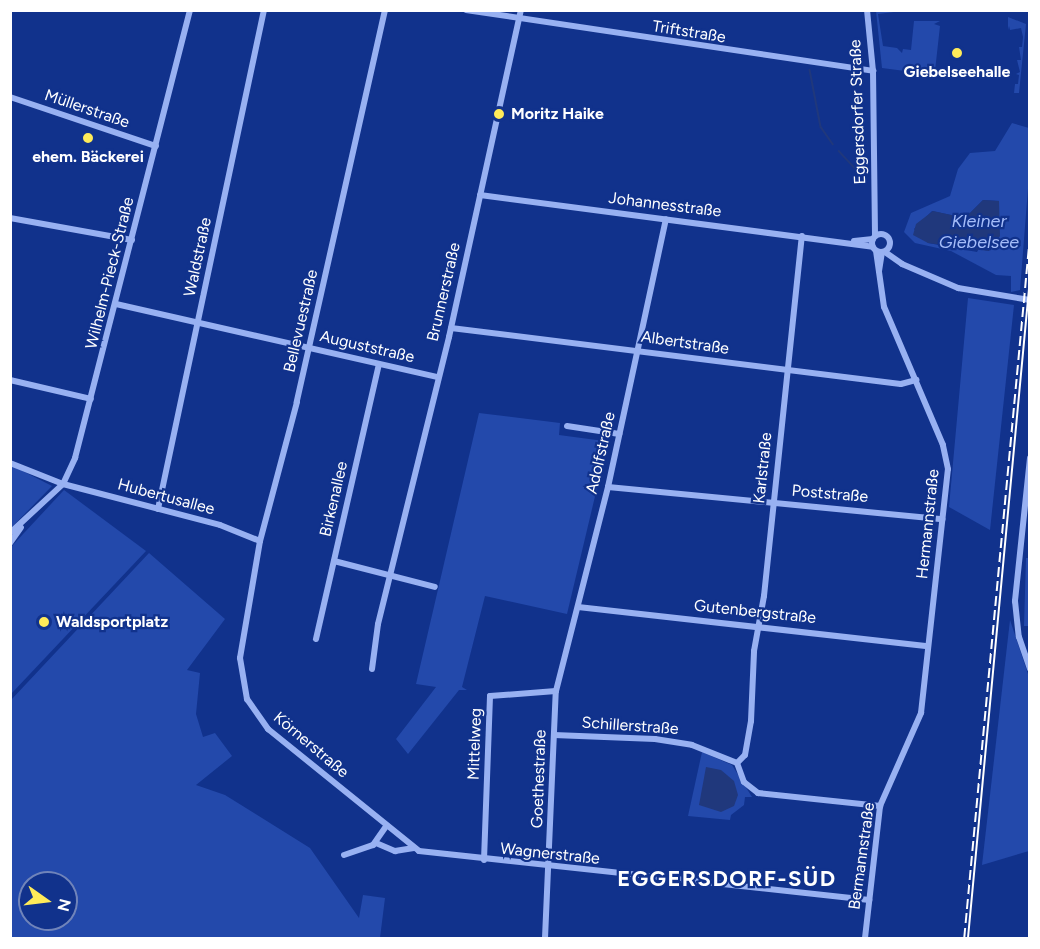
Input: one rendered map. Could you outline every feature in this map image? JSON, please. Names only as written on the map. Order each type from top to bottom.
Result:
[{"type":"street","name":"Wilhelm-Pieck-Straße","points":[[10,533],[63,484],[77,452],[190,10]]},
{"type":"street","name":"Waldstraße","points":[[158,509],[264,10]]},
{"type":"street","name":"Bellevuestraße","points":[[243,635],[262,548],[260,541],[309,348],[386,10]]},
{"type":"street","name":"Triftstraße","points":[[466,10],[520,20],[873,71]]},
{"type":"street","name":"Brunnerstraße","points":[[372,669],[390,577],[451,327],[521,10]]},
{"type":"street","name":"Eggersdorfer Straße","points":[[867,10],[873,71],[874,238],[879,250]]},
{"type":"street","name":"Müllerstraße","points":[[10,97],[156,146]]},
{"type":"street","name":"Johannesstraße","points":[[480,195],[847,242],[879,250]]},
{"type":"street","name":"Eggersdorfer Straße","points":[[874,212],[890,246]]},
{"type":"street","points":[[10,218],[132,240]]},
{"type":"street","name":"Adolfstraße","points":[[556,692],[608,486],[666,219]]},
{"type":"street","name":"Johannesstraße","points":[[847,242],[885,235]]},
{"type":"street","name":"Karlstraße","points":[[737,763],[744,755],[748,738],[758,627],[802,236]]},
{"type":"street","points":[[879,250],[890,246],[912,268]]},
{"type":"street","points":[[879,250],[912,268],[958,288],[1029,300]]},
{"type":"street","name":"Hermannstraße","points":[[879,250],[878,278],[884,307],[946,456],[942,519],[921,713]]},
{"type":"street","name":"Auguststraße","points":[[116,304],[438,377]]},
{"type":"street","name":"Albertstraße","points":[[451,327],[901,384],[916,380]]},
{"type":"street","name":"Birkenallee","points":[[316,639],[379,364]]},
{"type":"street","points":[[10,380],[91,399]]},
{"type":"street","points":[[567,426],[619,434]]},
{"type":"street","points":[[1029,458],[1015,601],[1019,637],[1029,669]]},
{"type":"street","name":"Hubertusallee","points":[[10,464],[63,484],[220,525],[260,541]]},
{"type":"street","name":"Poststraße","points":[[608,486],[942,519]]},
{"type":"street","name":"Wilhelm-Pieck-Straße","points":[[10,543],[22,524]]},
{"type":"street","points":[[334,561],[435,587]]},
{"type":"street","name":"Gutenbergstraße","points":[[578,607],[928,646]]},
{"type":"street","name":"Körnerstraße","points":[[243,635],[241,680],[260,720],[414,848]]},
{"type":"street","name":"Goethestraße","points":[[545,939],[556,692]]},
{"type":"street","name":"Mittelweg","points":[[484,860],[490,696],[556,692]]},
{"type":"street","name":"Bermannstraße","points":[[865,939],[880,806],[921,713]]},
{"type":"street","name":"Schillerstraße","points":[[554,735],[669,740],[711,750],[737,763]]},
{"type":"street","points":[[737,763],[744,782],[758,793],[880,806]]},
{"type":"street","points":[[344,855],[376,843],[387,825]]},
{"type":"street","name":"Wagnerstraße","points":[[376,843],[395,851],[414,848],[425,853],[548,868],[869,900]]},
{"type":"shaded area","points":[[876,11],[902,11],[878,14],[883,46],[897,48],[902,53],[903,49],[911,50],[914,21],[940,21],[934,24],[940,26],[935,71],[966,75],[966,79],[882,68]]},
{"type":"shaded area","points":[[1008,17],[1026,24],[1019,93],[1014,93],[1019,75],[1016,74],[1020,72],[1017,60],[1021,60],[1019,47],[1022,47],[1023,37],[1021,28],[1010,30],[1009,26],[1008,30]]},
{"type":"shaded area","points":[[1012,123],[1029,128],[1029,176],[1020,290],[1011,292],[1011,276],[996,275],[951,251],[915,243],[904,232],[911,213],[950,196],[958,169],[970,153],[995,151]],"holes":[[[983,200],[999,201],[999,212],[977,252],[928,243],[914,229],[932,211],[965,218]]]},
{"type":"shaded area","points":[[968,298],[1014,305],[990,530],[949,507]]},
{"type":"shaded area","points":[[479,413],[560,423],[559,435],[604,441],[607,446],[567,614],[485,596],[462,687],[467,690],[459,690],[408,754],[396,739],[436,687],[416,684]]},
{"type":"shaded area","points":[[11,465],[52,486],[11,528]]},
{"type":"shaded area","name":"Waldsportplatz","points":[[64,490],[146,551],[11,694],[11,547]]},
{"type":"shaded area","points":[[149,553],[225,619],[187,670],[200,673],[196,714],[203,737],[215,733],[232,756],[196,785],[225,795],[310,848],[359,918],[363,895],[385,898],[380,938],[11,938],[11,700]]},
{"type":"shaded area","points":[[1026,558],[1029,558],[1030,626],[1024,626]]},
{"type":"shaded area","points":[[1010,620],[1029,677],[1029,851],[982,865]]},
{"type":"shaded area","points":[[702,752],[732,765],[752,797],[745,797],[744,805],[731,815],[730,820],[688,816]]},
{"type":"water","name":"Kleiner Giebelsee","points":[[983,200],[999,201],[1000,236],[989,251],[928,243],[913,235],[916,224],[933,211],[965,218]]},
{"type":"water","points":[[706,767],[721,770],[734,781],[738,795],[734,806],[721,812],[699,805]]},
{"type":"waterway","points":[[810,70],[821,127],[833,144]]},
{"type":"waterway","points":[[839,151],[865,179]]},
{"type":"tram line","points":[[968,938],[1030,279]]},
{"type":"railway","points":[[964,938],[1030,233]]},
{"type":"place","name":"Giebelseehalle","points":[[957,53]]},
{"type":"place","name":"Moritz Haike","points":[[499,114]]},
{"type":"place","name":"ehem. Bäckerei","points":[[88,138]]},
{"type":"place","name":"Waldsportplatz","points":[[44,622]]},
{"type":"district","name":"EGGERSDORF-SÜD","points":[[727,879]]}]
